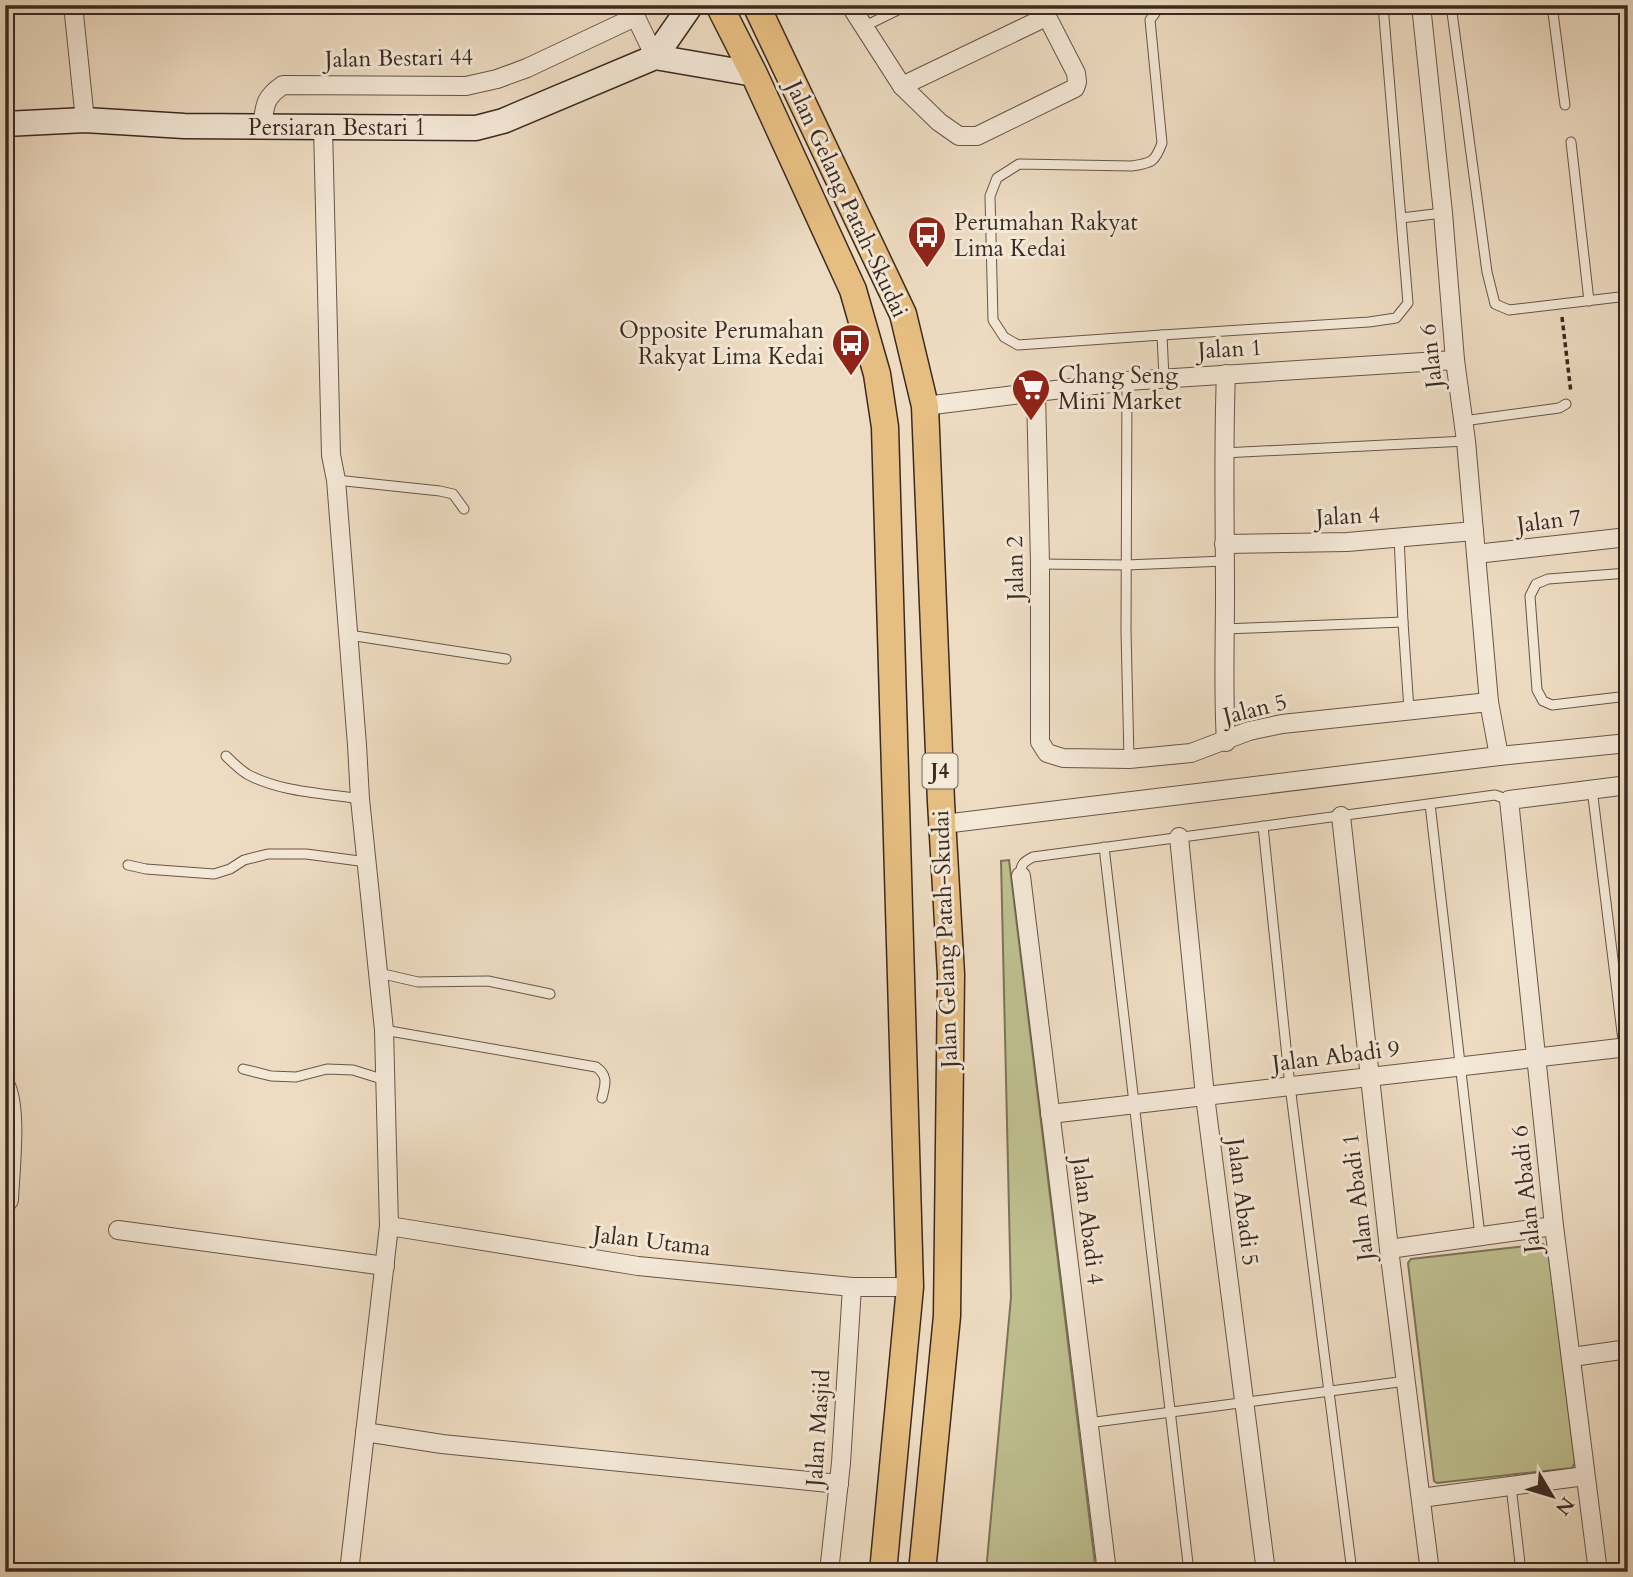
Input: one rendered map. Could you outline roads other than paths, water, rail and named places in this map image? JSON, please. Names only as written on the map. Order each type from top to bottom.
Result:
[{"type":"main road","name":"Jalan Gelang Patah-Skudai","points":[[719,5],[754,74],[853,290],[874,363],[885,428],[910,1287],[883,1572]]},
{"type":"main road","name":"Jalan Gelang Patah-Skudai","points":[[756,5],[903,314],[925,406],[941,802],[951,974],[947,1315],[922,1572]]},
{"type":"street","points":[[73,5],[85,120]]},
{"type":"street","points":[[655,57],[691,5]]},
{"type":"street","points":[[850,5],[902,86],[939,122],[958,136],[977,136],[1075,88],[1077,82],[1076,73],[1043,11],[902,86]]},
{"type":"street","name":"Jalan 6","points":[[1421,5],[1455,360],[1466,441],[1489,702],[1499,756]]},
{"type":"street","points":[[633,11],[655,57]]},
{"type":"street","name":"Jalan Bestari 44","points":[[262,127],[265,101],[283,85],[466,86],[527,68],[633,11]]},
{"type":"street","points":[[655,57],[754,74]]},
{"type":"street","name":"Persiaran Bestari 1","points":[[5,124],[85,120],[184,126],[476,128],[503,121],[655,57]]},
{"type":"street","points":[[323,127],[331,455],[336,480],[349,635],[359,799],[384,1030],[389,1226],[349,1572]]},
{"type":"street","name":"Jalan 1","points":[[925,406],[1127,381],[1455,360]]},
{"type":"street","points":[[1226,374],[1223,453],[1223,695],[1226,742]]},
{"type":"street","name":"Jalan 2","points":[[1036,393],[1040,742]]},
{"type":"street","name":"Jalan 4","points":[[1224,552],[1474,531]]},
{"type":"street","name":"Jalan 7","points":[[1476,554],[1628,537]]},
{"type":"street","name":"Jalan 5","points":[[1040,742],[1047,752],[1063,758],[1129,759],[1191,753],[1226,742],[1249,731],[1282,724],[1489,702]]},
{"type":"street","points":[[944,824],[1499,756],[1628,743]]},
{"type":"street","points":[[1509,800],[1628,785]]},
{"type":"street","name":"Jalan Abadi 6","points":[[1509,800],[1554,1226],[1598,1572]]},
{"type":"street","name":"Jalan Abadi 1","points":[[1341,816],[1389,1249],[1430,1572]]},
{"type":"street","name":"Jalan Abadi 5","points":[[1179,837],[1205,1096],[1266,1572]]},
{"type":"street","name":"Jalan Abadi 4","points":[[1021,876],[1107,1572]]},
{"type":"street","name":"Jalan Abadi 9","points":[[1050,1114],[1626,1047]]},
{"type":"street","points":[[5,1084],[10,1093],[9,1200],[5,1206]]},
{"type":"street","name":"Jalan Utama","points":[[389,1226],[638,1266],[852,1287],[910,1287]]},
{"type":"street","points":[[1389,1249],[1554,1226]]},
{"type":"street","points":[[118,1230],[384,1266]]},
{"type":"street","name":"Jalan Masjid","points":[[829,1572],[839,1484],[852,1287]]},
{"type":"street","points":[[1572,1357],[1628,1349]]},
{"type":"street","points":[[365,1432],[442,1444],[839,1484]]},
{"type":"street","points":[[1421,1498],[1585,1476]]},
{"type":"lane","points":[[863,27],[908,5]]},
{"type":"lane","points":[[1161,5],[1150,20],[1162,143],[1150,163],[1132,166],[1019,164],[998,178],[990,196],[993,320],[1004,337],[1018,345],[1396,318],[1408,303],[1383,5]]},
{"type":"lane","points":[[1451,5],[1487,272],[1493,298],[1500,308],[1509,310],[1628,296]]},
{"type":"lane","points":[[1552,5],[1565,105]]},
{"type":"lane","points":[[1571,142],[1589,301]]},
{"type":"lane","points":[[1401,218],[1443,213]]},
{"type":"lane","points":[[1162,335],[1164,378]]},
{"type":"lane","points":[[1127,381],[1129,759]]},
{"type":"lane","points":[[1463,421],[1559,408],[1566,404]]},
{"type":"lane","points":[[1223,453],[1466,441]]},
{"type":"lane","points":[[336,480],[440,491],[453,494],[464,509]]},
{"type":"lane","points":[[1399,537],[1409,710]]},
{"type":"lane","points":[[1040,564],[1126,565],[1224,552]]},
{"type":"lane","points":[[1628,573],[1548,579],[1536,584],[1530,596],[1537,690],[1543,701],[1552,705],[1628,696]]},
{"type":"lane","points":[[1224,629],[1403,622]]},
{"type":"lane","points":[[349,635],[506,659]]},
{"type":"lane","points":[[226,756],[244,772],[261,780],[359,799]]},
{"type":"lane","points":[[1592,789],[1626,1047],[1628,1081]]},
{"type":"lane","points":[[1021,876],[1024,862],[1033,857],[1495,795],[1509,800]]},
{"type":"lane","points":[[1430,804],[1480,1236]]},
{"type":"lane","points":[[1263,826],[1290,1086],[1352,1572]]},
{"type":"lane","points":[[1104,847],[1189,1572]]},
{"type":"lane","points":[[128,865],[146,869],[214,874],[230,869],[244,860],[268,854],[306,853],[367,862]]},
{"type":"lane","points":[[379,973],[418,982],[488,981],[550,994]]},
{"type":"lane","points":[[384,1030],[596,1067],[606,1078],[602,1098]]},
{"type":"lane","points":[[243,1069],[271,1076],[296,1077],[327,1069],[354,1070],[385,1080]]},
{"type":"lane","points":[[1088,1423],[1406,1381]]},
{"type":"lane","points":[[1511,1486],[1521,1572]]},
{"type":"place","name":"Perumahan Rakyat Lima Kedai","points":[[927,269]]},
{"type":"place","name":"Opposite Perumahan Rakyat Lima Kedai","points":[[851,377]]},
{"type":"place","name":"Chang Seng Mini Market","points":[[1031,422]]}]
